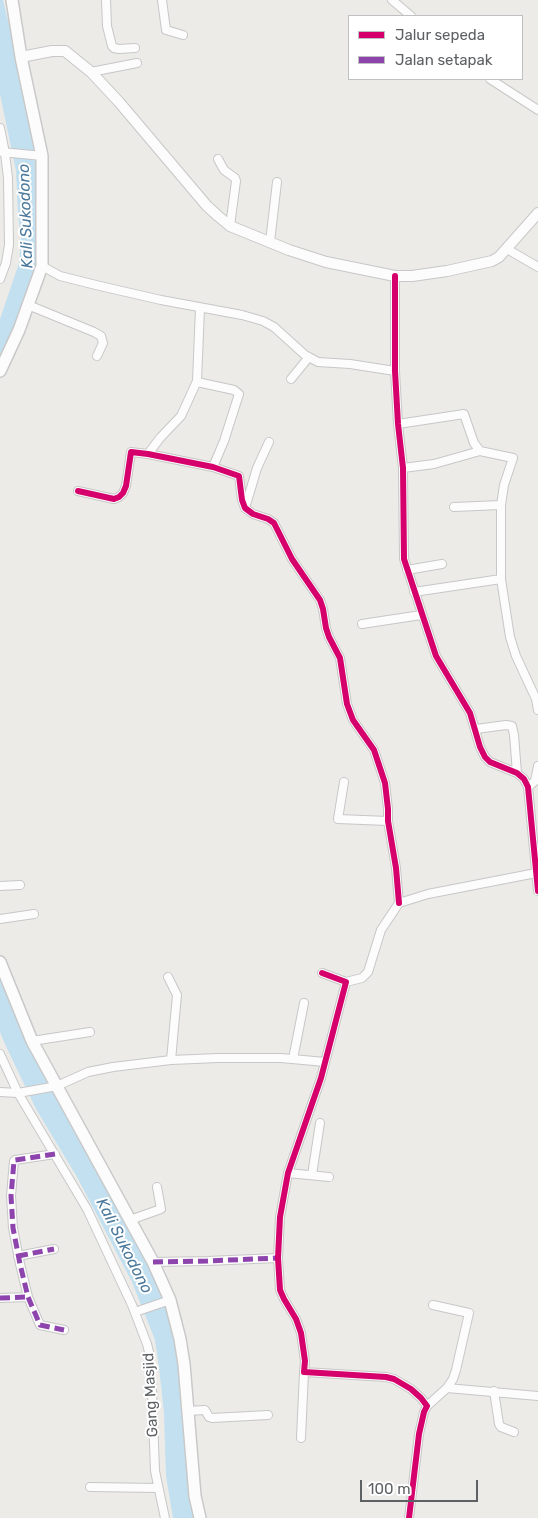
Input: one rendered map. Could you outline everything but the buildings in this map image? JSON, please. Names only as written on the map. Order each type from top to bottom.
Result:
[{"type":"main road","points":[[0,371],[19,330],[42,266],[40,156],[20,58],[12,0]]},
{"type":"main road","points":[[0,962],[32,1041],[153,1262],[169,1301],[180,1339],[195,1496],[200,1518]]},
{"type":"street","points":[[106,0],[107,26],[112,46],[118,50],[135,48]]},
{"type":"street","points":[[162,0],[166,30],[183,36]]},
{"type":"street","points":[[392,0],[410,15]]},
{"type":"street","points":[[20,58],[52,51],[65,51],[90,72],[119,102],[207,206],[230,226],[288,250],[326,262],[395,280],[492,261],[507,249],[538,213]]},
{"type":"street","points":[[90,72],[136,63]]},
{"type":"street","points":[[492,80],[538,110]]},
{"type":"street","points":[[0,128],[8,178],[9,245],[6,263],[0,279]]},
{"type":"street","points":[[5,153],[40,156]]},
{"type":"street","points":[[218,159],[224,170],[235,178],[236,181],[230,226]]},
{"type":"street","points":[[270,242],[277,182]]},
{"type":"street","points":[[507,249],[538,267]]},
{"type":"street","points":[[42,266],[60,276],[91,284],[200,308],[242,315],[262,321],[274,327],[309,357],[318,362],[350,364],[395,371]]},
{"type":"street","points":[[395,280],[395,371],[403,468],[404,559],[436,656],[467,707],[485,757],[490,762],[517,773],[524,779],[528,787],[535,832],[538,891]]},
{"type":"street","points":[[28,305],[101,336],[103,343],[97,356]]},
{"type":"street","points":[[148,454],[180,416],[197,382],[200,308]]},
{"type":"street","points":[[290,379],[309,357]]},
{"type":"street","points":[[197,382],[234,390],[239,394],[224,441],[212,467]]},
{"type":"street","points":[[398,424],[464,414],[474,443],[480,451]]},
{"type":"street","points":[[245,508],[257,468],[269,442]]},
{"type":"street","points":[[403,468],[434,464],[480,451],[513,458],[504,485],[501,505],[501,579],[510,637],[516,656],[536,699],[538,710]]},
{"type":"street","points":[[78,491],[114,499],[119,497],[126,486],[131,452],[212,467],[239,476],[245,508],[253,514],[274,523],[292,559],[320,600],[329,637],[340,658],[347,704],[353,720],[374,750],[385,783],[388,822],[396,868],[399,903],[381,930],[368,972],[362,978],[346,982],[322,973]]},
{"type":"street","points":[[454,507],[501,505]]},
{"type":"street","points":[[407,570],[442,564]]},
{"type":"street","points":[[414,592],[501,579]]},
{"type":"street","points":[[362,624],[421,615]]},
{"type":"street","points":[[476,729],[506,724],[512,726],[517,773]]},
{"type":"street","points":[[528,787],[534,781],[538,766]]},
{"type":"street","points":[[344,782],[338,819],[388,822]]},
{"type":"street","points":[[399,903],[428,894],[536,873]]},
{"type":"street","points":[[0,886],[20,885]]},
{"type":"street","points":[[0,919],[34,914]]},
{"type":"street","points":[[168,978],[177,995],[171,1060]]},
{"type":"street","points":[[300,1438],[305,1362],[301,1333],[296,1319],[282,1295],[278,1258],[280,1217],[288,1173],[321,1078],[346,982]]},
{"type":"street","points":[[293,1059],[304,1003]]},
{"type":"street","points":[[32,1041],[90,1032]]},
{"type":"street","name":"Gang Masjid","points":[[0,1054],[87,1209],[138,1311],[149,1352],[154,1455],[158,1488],[165,1518]]},
{"type":"street","points":[[0,1092],[20,1092],[56,1086],[88,1072],[171,1060],[218,1058],[293,1059],[325,1062]]},
{"type":"street","points":[[312,1175],[320,1122]]},
{"type":"street","points":[[55,1154],[14,1161],[11,1196],[13,1228],[28,1297],[40,1325],[64,1330]]},
{"type":"street","points":[[288,1173],[329,1177]]},
{"type":"street","points":[[130,1220],[161,1209],[157,1187]]},
{"type":"street","points":[[18,1256],[54,1249]]},
{"type":"street","points":[[153,1262],[278,1258]]},
{"type":"street","points":[[0,1298],[28,1297]]},
{"type":"street","points":[[138,1311],[169,1301]]},
{"type":"street","points":[[409,1518],[419,1434],[424,1412],[427,1406],[447,1388],[453,1379],[469,1313],[433,1305]]},
{"type":"street","points":[[304,1372],[394,1379],[411,1389],[427,1406]]},
{"type":"street","points":[[447,1388],[538,1396]]},
{"type":"street","points":[[494,1391],[499,1424],[501,1427],[514,1432]]},
{"type":"street","points":[[188,1411],[204,1410],[212,1418],[268,1415]]},
{"type":"street","points":[[90,1487],[158,1488]]},
{"type":"water","name":"Kali Sukodono","points":[[0,0],[3,0],[38,145],[39,269],[0,364],[0,319],[19,263],[21,239],[16,171],[0,94]]},
{"type":"water","name":"Kali Sukodono","points":[[0,977],[160,1282],[176,1328],[200,1518],[173,1518],[166,1476],[164,1413],[155,1340],[132,1282],[77,1177],[36,1109],[4,1042],[0,1032]]},
{"type":"marked path","points":[[55,1154],[15,1160],[11,1196],[13,1228],[28,1297],[40,1325],[64,1330]]},
{"type":"marked path","points":[[18,1256],[54,1249]]},
{"type":"marked path","points":[[153,1262],[278,1258]]},
{"type":"marked path","points":[[0,1298],[28,1297]]},
{"type":"cycle path","points":[[395,276],[395,371],[403,468],[404,559],[436,656],[470,713],[480,747],[485,757],[490,762],[517,773],[524,779],[528,787],[538,891]]},
{"type":"cycle path","points":[[78,491],[114,499],[119,497],[126,486],[131,452],[213,467],[239,476],[245,508],[253,514],[274,523],[292,559],[320,600],[329,637],[340,658],[347,704],[353,720],[374,750],[385,783],[399,903]]},
{"type":"cycle path","points":[[322,973],[346,982],[321,1078],[288,1173],[280,1217],[278,1258],[280,1290],[296,1319],[301,1333],[305,1361],[304,1372],[394,1379],[411,1389],[427,1406],[419,1434],[409,1518]]}]
